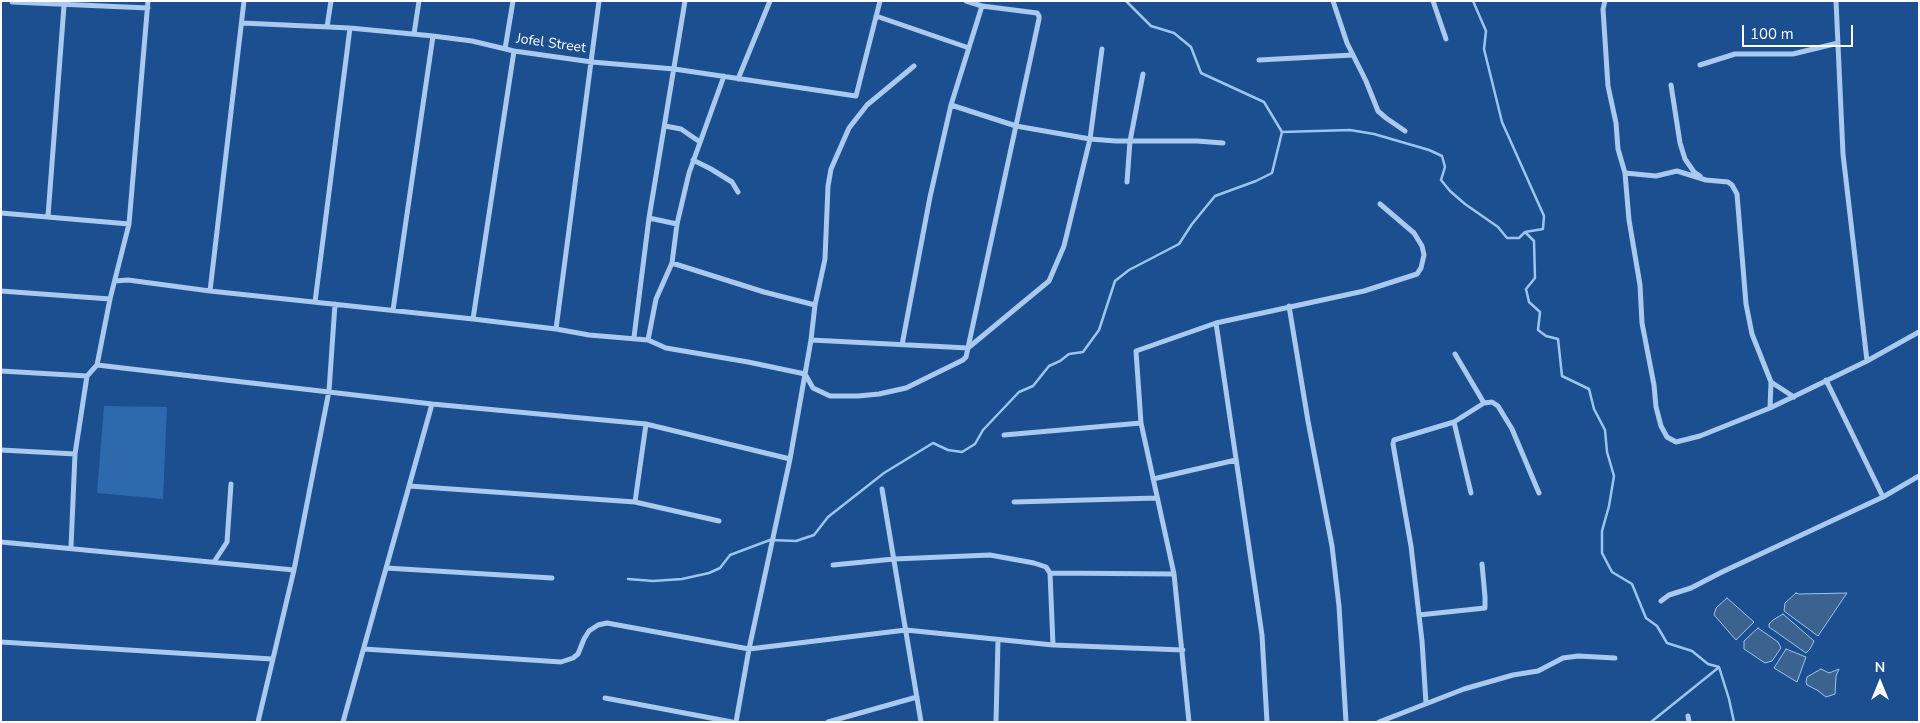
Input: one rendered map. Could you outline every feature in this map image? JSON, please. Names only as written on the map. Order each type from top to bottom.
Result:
[{"type":"street","points":[[71,548],[75,454],[87,376],[97,365],[110,299],[129,224],[148,1]]},
{"type":"street","points":[[210,291],[244,1]]},
{"type":"street","points":[[327,27],[331,1]]},
{"type":"street","points":[[414,34],[419,1]]},
{"type":"street","points":[[505,49],[513,1]]},
{"type":"street","points":[[556,329],[599,1]]},
{"type":"street","points":[[634,337],[649,218],[685,1]]},
{"type":"street","points":[[738,79],[770,1]]},
{"type":"street","points":[[880,1],[876,16],[969,48]]},
{"type":"street","points":[[115,281],[128,280],[210,291],[473,319],[596,336],[634,337],[648,340],[666,348],[805,374],[813,388],[830,396],[879,394],[906,388],[963,360],[968,348],[1040,16],[1037,13],[982,6],[966,1]]},
{"type":"street","points":[[1333,1],[1347,43],[1366,81],[1378,111],[1405,131]]},
{"type":"street","points":[[1433,1],[1446,39]]},
{"type":"street","points":[[1605,1],[1603,10],[1608,86],[1616,123],[1618,149],[1625,173],[1628,220],[1640,284],[1642,323],[1656,407],[1661,426],[1667,437],[1676,442],[1700,436],[1770,408],[1919,332]]},
{"type":"street","points":[[1836,1],[1843,154],[1867,360]]},
{"type":"street","points":[[12,2],[64,6],[148,8]]},
{"type":"street","points":[[48,216],[64,6]]},
{"type":"street","points":[[902,345],[930,197],[951,106],[982,6]]},
{"type":"street","name":"Jofel Street","points":[[242,23],[350,28],[433,36],[472,41],[514,51],[592,62],[674,69],[856,96],[876,16]]},
{"type":"street","points":[[316,302],[350,28]]},
{"type":"street","points":[[393,310],[433,36]]},
{"type":"street","points":[[1700,65],[1735,54],[1793,54],[1838,43]]},
{"type":"street","points":[[811,340],[968,348],[1049,281],[1064,246],[1090,139],[1102,49]]},
{"type":"street","points":[[473,319],[514,51]]},
{"type":"street","points":[[1259,60],[1353,55]]},
{"type":"street","points":[[736,722],[749,649],[790,459],[811,340],[815,305],[825,259],[831,169],[849,128],[867,105],[914,66]]},
{"type":"street","points":[[1127,182],[1130,141],[1143,74]]},
{"type":"street","points":[[648,340],[656,299],[672,263],[678,224],[693,160],[724,76]]},
{"type":"street","points":[[1671,85],[1680,143],[1685,159],[1694,172],[1706,180]]},
{"type":"street","points":[[951,106],[1016,126],[1090,139],[1223,143]]},
{"type":"street","points":[[665,126],[681,129],[700,142]]},
{"type":"street","points":[[693,160],[732,182],[738,192]]},
{"type":"street","points":[[1625,173],[1656,176],[1677,171],[1706,180],[1728,182],[1732,185],[1737,194],[1746,304],[1752,334],[1771,382],[1770,408]]},
{"type":"street","points":[[1189,722],[1174,574],[1141,423],[1136,351],[1216,323],[1364,291],[1417,274],[1421,268],[1424,255],[1422,246],[1414,233],[1380,204]]},
{"type":"street","points":[[1,213],[129,224]]},
{"type":"street","points":[[649,218],[678,224]]},
{"type":"street","points":[[672,263],[764,292],[815,305]]},
{"type":"street","points":[[1,291],[110,299]]},
{"type":"street","points":[[258,722],[294,570],[328,391],[335,304]]},
{"type":"street","points":[[1289,306],[1308,421],[1332,546],[1339,606],[1346,722]]},
{"type":"street","points":[[1216,323],[1262,635],[1267,722]]},
{"type":"street","points":[[1455,354],[1484,403]]},
{"type":"street","points":[[97,365],[432,404],[646,424],[790,459]]},
{"type":"street","points":[[1,371],[87,376]]},
{"type":"street","points":[[1826,380],[1883,497]]},
{"type":"street","points":[[1771,382],[1794,397]]},
{"type":"street","points":[[1426,703],[1419,615],[1408,524],[1393,444],[1394,440],[1454,422],[1484,403],[1492,402],[1498,406],[1512,429],[1539,493]]},
{"type":"street","points":[[343,722],[432,404]]},
{"type":"street","points":[[1454,422],[1471,493]]},
{"type":"street","points":[[1004,435],[1141,423]]},
{"type":"street","points":[[635,502],[646,424]]},
{"type":"street","points":[[1,450],[75,454]]},
{"type":"street","points":[[1152,479],[1236,460]]},
{"type":"street","points":[[1661,601],[1669,594],[1691,588],[1883,497],[1919,476]]},
{"type":"street","points":[[214,562],[227,542],[231,484]]},
{"type":"street","points":[[409,486],[635,502],[719,521]]},
{"type":"street","points":[[882,489],[920,722]]},
{"type":"street","points":[[1014,502],[1157,498]]},
{"type":"street","points":[[1,542],[294,570]]},
{"type":"street","points":[[833,565],[990,554],[1046,567],[1050,573],[1053,645]]},
{"type":"street","points":[[1419,615],[1485,608],[1486,597],[1482,564]]},
{"type":"street","points":[[386,568],[552,578]]},
{"type":"street","points":[[1050,573],[1174,574]]},
{"type":"street","points":[[364,649],[561,662],[578,654],[584,638],[589,632],[598,625],[607,623],[749,649],[906,630],[1053,645],[1183,650]]},
{"type":"street","points":[[996,722],[998,640]]},
{"type":"street","points":[[1,642],[272,659]]},
{"type":"street","points":[[1379,722],[1464,689],[1513,675],[1538,671],[1563,658],[1578,656],[1615,658]]},
{"type":"street","points":[[828,722],[917,697]]},
{"type":"street","points":[[605,698],[732,722]]},
{"type":"shaded area","points":[[104,406],[167,407],[163,499],[97,493]]},
{"type":"shaded area","points":[[1796,593],[1847,593],[1818,636],[1784,611],[1785,603]]},
{"type":"shaded area","points":[[1727,598],[1754,622],[1736,640],[1714,615],[1716,608]]},
{"type":"shaded area","points":[[1783,614],[1814,641],[1806,653],[1769,627],[1773,620]]},
{"type":"shaded area","points":[[1758,628],[1778,642],[1781,648],[1772,661],[1765,663],[1744,649],[1744,641]]},
{"type":"shaded area","points":[[1786,649],[1806,657],[1797,682],[1774,668]]},
{"type":"shaded area","points":[[1821,669],[1829,673],[1839,669],[1836,676],[1835,694],[1826,697],[1807,685],[1807,677]]},
{"type":"waterway","points":[[628,579],[653,581],[682,579],[709,573],[720,568],[730,555],[770,540],[796,541],[814,535],[828,517],[884,473],[933,443],[948,450],[962,452],[975,444],[983,430],[1019,392],[1033,386],[1049,366],[1069,354],[1083,352],[1099,330],[1115,281],[1129,270],[1179,244],[1192,224],[1215,196],[1272,173],[1282,132],[1264,102],[1201,73],[1191,47],[1174,33],[1151,26],[1126,1]]},
{"type":"waterway","points":[[1282,132],[1350,130],[1374,134],[1429,150],[1442,156],[1445,167],[1441,180],[1450,191],[1498,227],[1507,238],[1519,238],[1525,232],[1543,229],[1544,216],[1502,122],[1484,49],[1486,31],[1473,1]]},
{"type":"waterway","points":[[1525,232],[1534,241],[1535,278],[1526,289],[1529,302],[1540,312],[1538,330],[1546,336],[1558,339],[1562,376],[1589,389],[1594,409],[1605,430],[1607,452],[1614,476],[1609,506],[1602,531],[1602,553],[1612,572],[1632,584],[1646,618],[1657,626],[1667,643],[1692,651],[1708,664],[1719,667],[1734,722]]},
{"type":"waterway","points":[[1651,722],[1718,668]]}]
